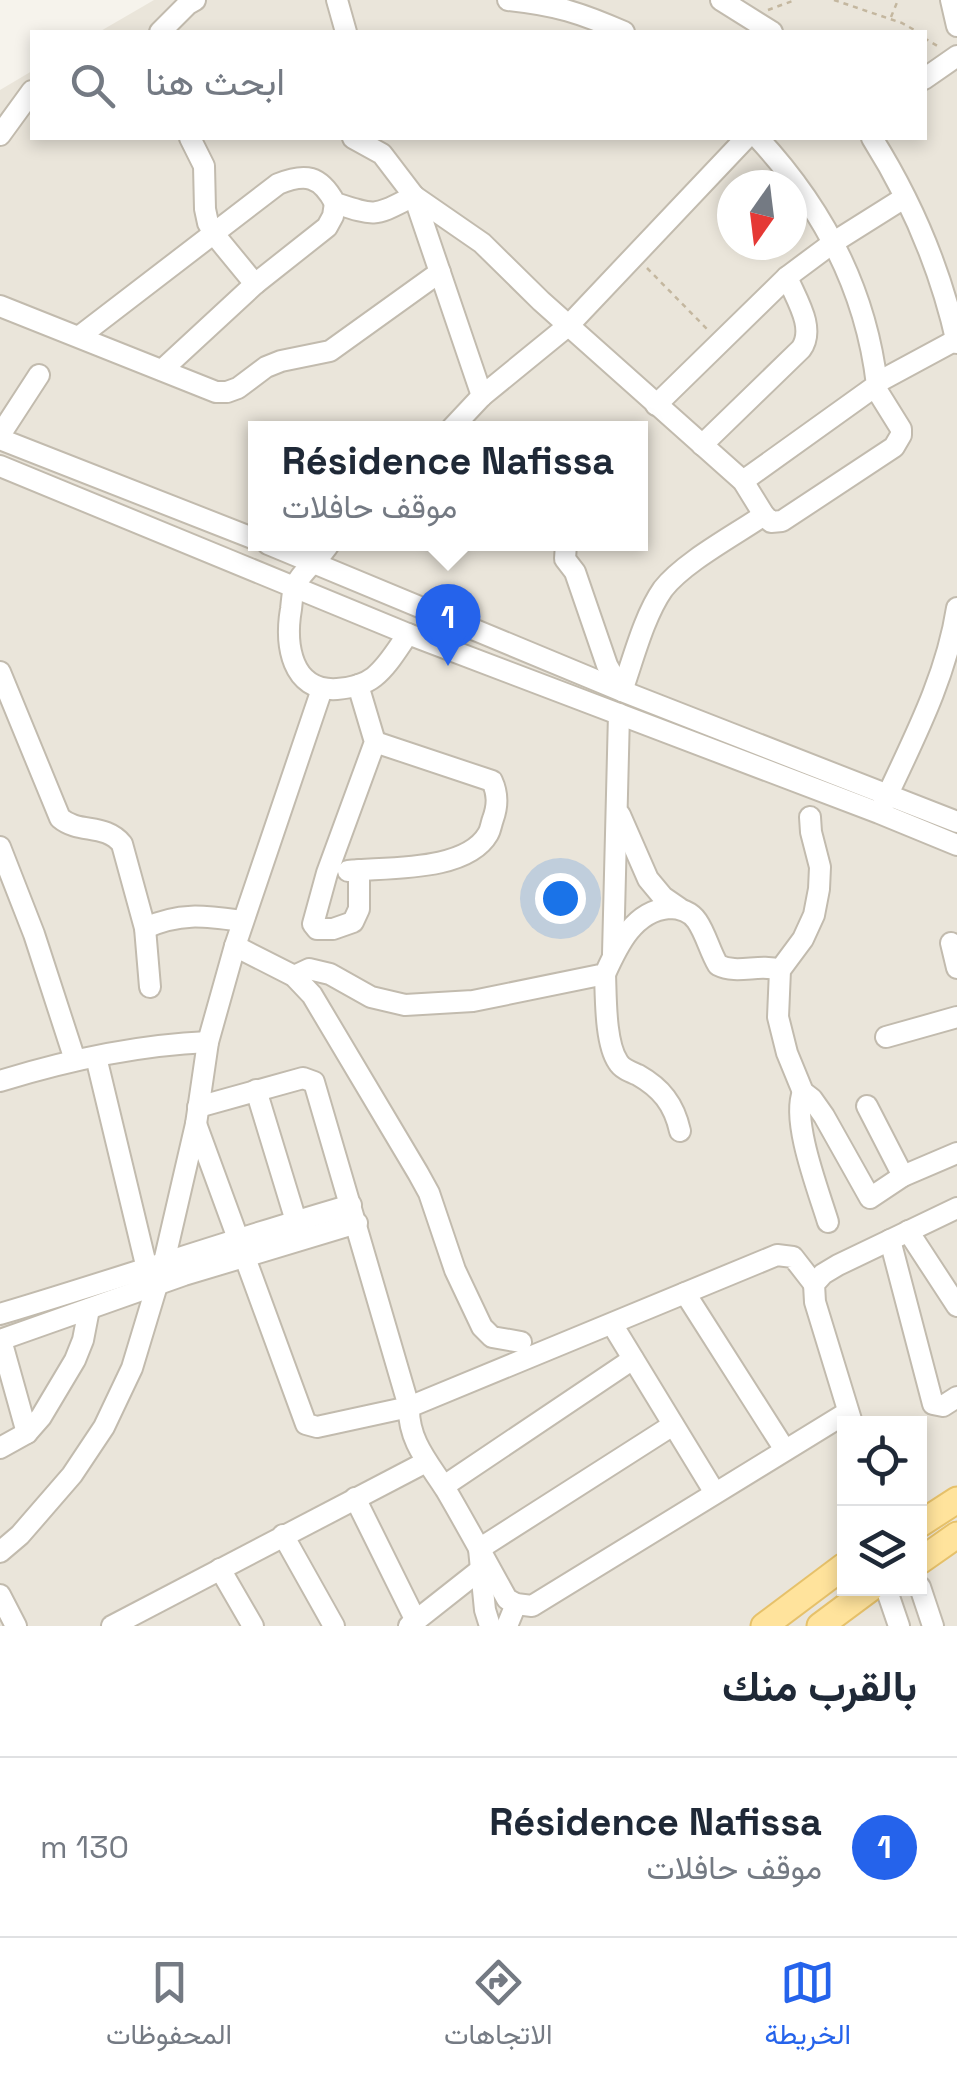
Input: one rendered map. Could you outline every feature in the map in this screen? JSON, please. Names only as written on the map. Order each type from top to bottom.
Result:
[{"type":"main road","points":[[927,1519],[957,1500]]},
{"type":"main road","points":[[927,1556],[957,1536]]},
{"type":"main road","points":[[764,1626],[837,1571]]},
{"type":"main road","points":[[820,1626],[861,1596]]},
{"type":"street","points":[[163,30],[195,0]]},
{"type":"street","points":[[336,0],[345,30]]},
{"type":"street","points":[[508,0],[551,5],[620,30]]},
{"type":"street","points":[[598,20],[607,0]]},
{"type":"street","points":[[721,0],[748,11],[770,30]]},
{"type":"street","points":[[950,0],[957,26]]},
{"type":"street","points":[[927,77],[957,56]]},
{"type":"street","points":[[0,135],[30,94]]},
{"type":"street","points":[[191,140],[204,166],[206,216],[214,234],[255,284]]},
{"type":"street","points":[[357,140],[382,154],[414,196],[472,236],[743,481],[771,522],[782,521],[899,442],[900,429],[878,392],[862,310],[834,242],[811,202],[760,140]]},
{"type":"street","points":[[459,421],[482,396],[569,325],[744,140]]},
{"type":"street","points":[[743,481],[877,385],[957,342],[939,277],[888,162],[873,140]]},
{"type":"street","points":[[80,336],[278,184],[298,176],[316,181],[330,193],[335,203],[326,228],[255,284],[162,370]]},
{"type":"street","points":[[335,203],[374,214],[414,196]]},
{"type":"street","points":[[414,196],[482,396]]},
{"type":"street","points":[[656,405],[787,277],[904,198]]},
{"type":"street","points":[[0,306],[216,392],[228,392],[266,367],[330,351],[440,272]]},
{"type":"street","points":[[702,446],[807,340],[808,328],[787,277]]},
{"type":"street","points":[[39,375],[0,437],[248,536]]},
{"type":"street","points":[[0,466],[408,634],[619,714],[930,823],[957,845]]},
{"type":"street","points":[[623,687],[660,593],[686,568],[764,516]]},
{"type":"street","points":[[286,551],[623,687],[883,805]]},
{"type":"street","points":[[323,551],[294,586],[288,622],[289,651],[302,675],[322,689],[358,685],[373,678],[408,634]]},
{"type":"street","points":[[566,551],[565,559],[575,572],[606,665],[623,687]]},
{"type":"street","points":[[883,805],[918,732],[955,636],[957,608]]},
{"type":"street","points":[[0,672],[60,818],[69,826],[114,834],[122,844],[145,928],[150,987]]},
{"type":"street","points":[[358,685],[375,742],[326,873],[313,924],[318,930],[353,922],[359,909],[359,870]]},
{"type":"street","points":[[0,1552],[72,1475],[104,1427],[132,1368],[197,1115],[208,1042],[242,921],[322,689]]},
{"type":"street","points":[[619,714],[618,811],[606,1020],[616,1060],[657,1086],[672,1107],[680,1130]]},
{"type":"street","points":[[326,873],[451,861],[488,835],[497,807],[492,781],[375,742]]},
{"type":"street","points":[[618,811],[648,879],[663,897],[697,920],[718,965],[735,970],[767,966],[780,970]]},
{"type":"street","points":[[810,816],[820,868],[819,890],[804,940],[780,970],[777,1004],[787,1053],[802,1092],[824,1116],[870,1198],[903,1176],[957,1152]]},
{"type":"street","points":[[930,823],[957,822]]},
{"type":"street","points":[[0,847],[34,934],[75,1060]]},
{"type":"street","points":[[294,976],[310,969],[330,974],[371,996],[405,1006],[474,1001],[609,965],[628,932],[643,916],[679,908]]},
{"type":"street","points":[[145,928],[175,917],[242,921]]},
{"type":"street","points":[[951,942],[957,968]]},
{"type":"street","points":[[235,946],[294,976],[312,995],[429,1193],[455,1270],[482,1327],[492,1337],[521,1342]]},
{"type":"street","points":[[886,1036],[957,1017]]},
{"type":"street","points":[[0,1081],[96,1056],[208,1042]]},
{"type":"street","points":[[96,1056],[156,1272]]},
{"type":"street","points":[[197,1115],[256,1090],[303,1078],[314,1082],[410,1407],[411,1429],[426,1462],[444,1486],[507,1599],[516,1604],[532,1606],[786,1450],[837,1424]]},
{"type":"street","points":[[256,1090],[296,1221]]},
{"type":"street","points":[[802,1092],[800,1120],[828,1222]]},
{"type":"street","points":[[867,1106],[903,1176]]},
{"type":"street","points":[[197,1115],[306,1424],[318,1428],[410,1407],[777,1255],[793,1257],[814,1284],[815,1302],[849,1416]]},
{"type":"street","points":[[814,1284],[823,1274],[957,1208]]},
{"type":"street","points":[[242,1247],[296,1221],[354,1214]]},
{"type":"street","points":[[0,1314],[354,1214]]},
{"type":"street","points":[[899,1235],[924,1256],[957,1306]]},
{"type":"street","points":[[899,1235],[898,1266],[933,1404],[942,1406],[957,1397]]},
{"type":"street","points":[[898,1266],[924,1256]]},
{"type":"street","points":[[27,1433],[1,1340],[89,1309],[156,1272]]},
{"type":"street","points":[[686,1293],[786,1450]]},
{"type":"street","points":[[0,1448],[27,1433],[41,1417],[74,1360],[89,1309]]},
{"type":"street","points":[[612,1324],[715,1493]]},
{"type":"street","points":[[444,1486],[633,1359]]},
{"type":"street","points":[[478,1548],[673,1424]]},
{"type":"street","points":[[112,1626],[426,1462]]},
{"type":"street","points":[[355,1498],[412,1623],[480,1570]]},
{"type":"street","points":[[283,1535],[334,1626]]},
{"type":"street","points":[[478,1548],[490,1626]]},
{"type":"street","points":[[220,1569],[252,1626]]},
{"type":"street","points":[[0,1595],[16,1626]]},
{"type":"street","points":[[889,1596],[899,1626]]},
{"type":"street","points":[[923,1596],[933,1626]]},
{"type":"street","points":[[507,1626],[516,1604]]},
{"type":"path","points":[[748,11],[795,0]]},
{"type":"path","points":[[834,0],[914,30]]},
{"type":"path","points":[[890,19],[898,0]]},
{"type":"path","points":[[635,256],[720,341]]},
{"type":"shaded area","points":[[154,0],[957,0],[957,1626],[0,1626],[0,90],[30,72],[30,140],[927,140],[927,30],[102,30]]},
{"type":"place","name":"Résidence Nafissa","points":[[448,666]]}]
